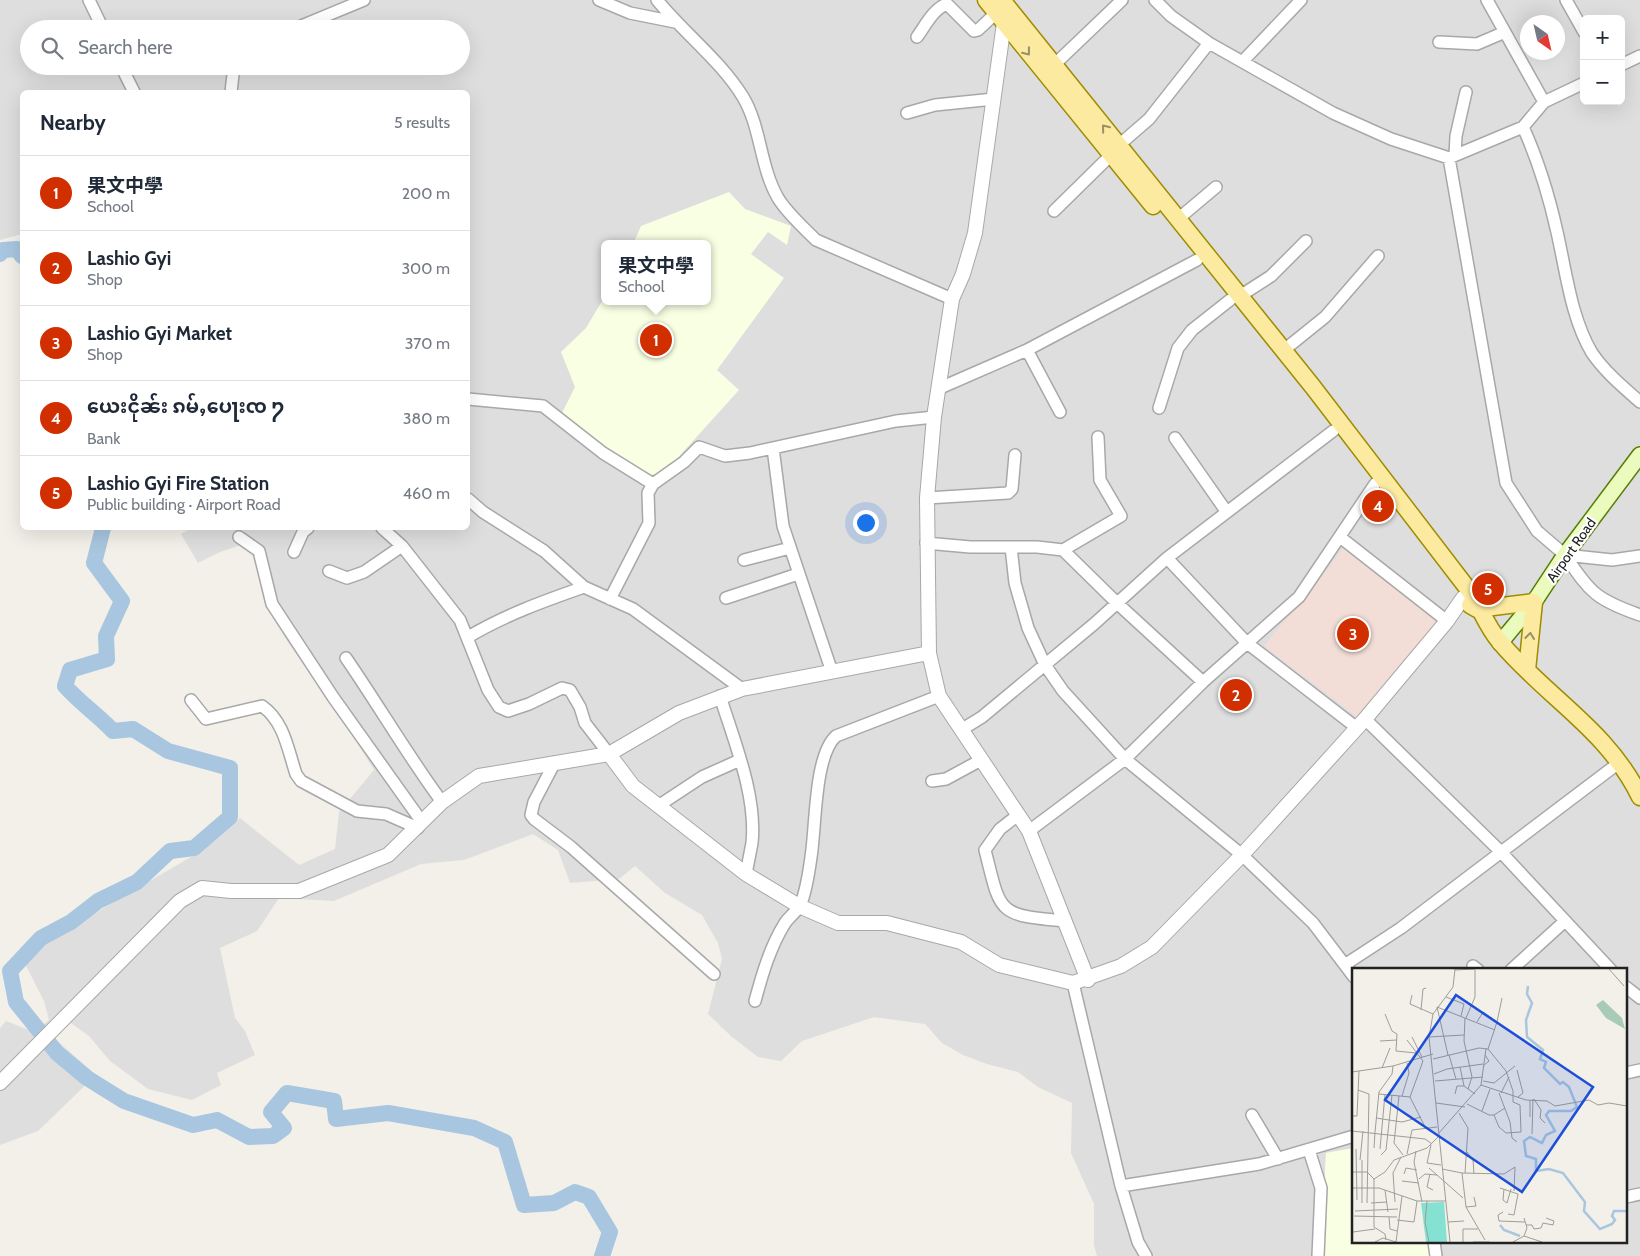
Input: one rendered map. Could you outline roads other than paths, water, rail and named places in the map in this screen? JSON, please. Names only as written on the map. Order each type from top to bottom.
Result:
[{"type":"main road","points":[[997,9],[1054,65],[1197,260],[1284,350],[1465,585],[1475,600],[1477,609]]},
{"type":"main road","points":[[997,9],[1115,150],[1178,219],[1333,431],[1463,598],[1477,609],[1500,643],[1602,740],[1620,762],[1640,797]]},
{"type":"main road","name":"Airport Road","points":[[1500,643],[1534,602],[1565,555],[1640,455]]},
{"type":"main road","points":[[1477,609],[1534,602],[1527,670]]},
{"type":"street","points":[[89,0],[99,20]]},
{"type":"street","points":[[316,20],[364,0]]},
{"type":"street","points":[[599,0],[630,13],[676,22]]},
{"type":"street","points":[[657,0],[676,22],[718,63],[744,98],[778,198],[800,224],[816,240],[952,299]]},
{"type":"street","points":[[1054,65],[1122,0]]},
{"type":"street","points":[[1155,0],[1171,16],[1209,43],[1333,113],[1391,138],[1452,156],[1523,126],[1544,102],[1580,85]]},
{"type":"street","points":[[1243,61],[1301,0]]},
{"type":"street","points":[[1487,0],[1544,102]]},
{"type":"street","points":[[1566,0],[1580,25]]},
{"type":"street","points":[[917,37],[938,9],[944,5],[947,4],[953,8],[974,30],[978,30],[997,9]]},
{"type":"street","points":[[997,9],[994,99],[975,233],[964,274],[952,299],[940,388],[934,417],[927,498],[926,543],[929,653],[939,696],[1029,831],[1088,980]]},
{"type":"street","points":[[1439,42],[1477,44],[1505,32]]},
{"type":"street","points":[[1054,211],[1149,119],[1209,43]]},
{"type":"street","points":[[1625,63],[1640,56]]},
{"type":"street","points":[[126,75],[133,90]]},
{"type":"street","points":[[231,90],[233,75]]},
{"type":"street","points":[[1466,92],[1452,156],[1506,483],[1537,531],[1565,555],[1586,588],[1610,604],[1640,615]]},
{"type":"street","points":[[907,112],[935,105],[994,99]]},
{"type":"street","points":[[1523,126],[1550,202],[1563,264],[1580,325],[1592,352],[1603,367],[1640,402]]},
{"type":"street","points":[[1178,219],[1216,187]]},
{"type":"street","points":[[1159,408],[1178,348],[1192,330],[1235,298],[1271,276],[1306,241]]},
{"type":"street","points":[[1284,350],[1325,317],[1378,256]]},
{"type":"street","points":[[940,388],[1027,350],[1197,260]]},
{"type":"street","points":[[1027,350],[1060,412]]},
{"type":"street","points":[[470,399],[543,406],[603,453],[654,484]]},
{"type":"street","points":[[610,599],[649,523],[648,493],[654,484],[684,462],[699,446],[726,456],[774,448],[896,422],[934,417]]},
{"type":"street","points":[[961,730],[982,717],[1118,604],[1167,558],[1333,431]]},
{"type":"street","points":[[926,543],[970,548],[1011,547],[1063,550],[1121,516],[1100,480],[1098,437]]},
{"type":"street","points":[[1175,438],[1226,511]]},
{"type":"street","points":[[774,448],[783,526],[832,672]]},
{"type":"street","points":[[927,498],[1008,493],[1012,489],[1015,455]]},
{"type":"street","points":[[1029,831],[1125,759],[1203,682],[1299,597],[1375,484]]},
{"type":"street","points":[[470,501],[483,512],[544,551],[584,587],[633,609],[742,689]]},
{"type":"street","points":[[294,552],[306,530]]},
{"type":"street","points":[[384,530],[402,546],[460,620],[468,637],[470,650],[499,707],[508,711],[529,704],[562,688],[570,690],[580,707],[585,723],[633,786],[746,874],[800,906],[838,923],[887,924],[961,942],[999,965],[1074,983],[1088,980],[1121,966],[1152,947],[1242,855],[1361,724],[1447,621],[1463,598]]},
{"type":"street","points":[[239,537],[259,551],[272,604],[420,825]]},
{"type":"street","points":[[1340,537],[1447,621]]},
{"type":"street","points":[[330,571],[347,578],[364,572],[402,546]]},
{"type":"street","points":[[1011,547],[1015,583],[1025,619],[1044,665],[1125,759],[1242,855],[1313,923],[1346,964],[1352,974]]},
{"type":"street","points":[[744,560],[790,548]]},
{"type":"street","points":[[1063,550],[1118,604],[1203,682]]},
{"type":"street","points":[[1565,555],[1612,560],[1640,556]]},
{"type":"street","points":[[1167,558],[1247,643],[1361,724],[1500,851],[1608,968]]},
{"type":"street","points":[[726,598],[798,574]]},
{"type":"street","points":[[468,637],[491,623],[525,608],[584,587]]},
{"type":"street","points":[[0,1083],[180,901],[202,888],[231,891],[299,891],[388,855],[442,802],[480,776],[609,754],[679,713],[742,689],[929,653]]},
{"type":"street","points":[[346,658],[388,719],[408,757],[442,802]]},
{"type":"street","points":[[720,696],[740,760],[751,813],[752,843],[746,874]]},
{"type":"street","points":[[755,1002],[763,971],[774,946],[785,923],[800,906],[811,859],[817,796],[829,742],[836,736],[939,696]]},
{"type":"street","points":[[191,700],[206,719],[262,706],[272,712],[278,722],[296,774],[301,781],[357,811],[386,814],[420,825]]},
{"type":"street","points":[[658,806],[702,777],[740,760]]},
{"type":"street","points":[[932,781],[946,778],[981,760]]},
{"type":"street","points":[[555,762],[534,802],[531,811],[534,819],[571,847],[714,974]]},
{"type":"street","points":[[1346,964],[1401,928],[1500,851],[1620,762]]},
{"type":"street","points":[[1018,815],[1000,829],[985,850],[998,899],[1003,907],[1029,918],[1064,921]]},
{"type":"street","points":[[1513,968],[1565,921]]},
{"type":"street","points":[[1074,983],[1122,1186],[1138,1242],[1146,1256]]},
{"type":"street","points":[[1628,989],[1640,998]]},
{"type":"street","points":[[1252,1114],[1278,1159]]},
{"type":"street","points":[[1122,1186],[1259,1164],[1352,1137]]},
{"type":"street","points":[[1308,1150],[1321,1188],[1318,1256]]},
{"type":"waterway","points":[[0,254],[3,250],[17,249],[20,253]]},
{"type":"waterway","points":[[102,530],[94,563],[122,601],[106,636],[107,659],[70,670],[65,686],[113,731],[133,729],[168,751],[230,768],[230,817],[194,848],[170,851],[137,882],[98,901],[71,922],[41,938],[10,971],[16,1002],[57,1053],[87,1078],[124,1101],[193,1125],[217,1120],[249,1137],[273,1136],[284,1128],[271,1112],[287,1093],[334,1101],[336,1119],[388,1113],[474,1128],[505,1142],[524,1205],[554,1203],[575,1192],[589,1197],[610,1232],[602,1256]]},
{"type":"place","name":"果文中學","points":[[656,340]]},
{"type":"place","name":"ယေးငိုၼ်း ၵမ်ႇပေႃးၸ ႒","points":[[1378,506]]},
{"type":"place","name":"Lashio Gyi Fire Station","points":[[1488,589]]},
{"type":"place","name":"Lashio Gyi Market","points":[[1353,634]]},
{"type":"place","name":"Lashio Gyi","points":[[1236,695]]}]
